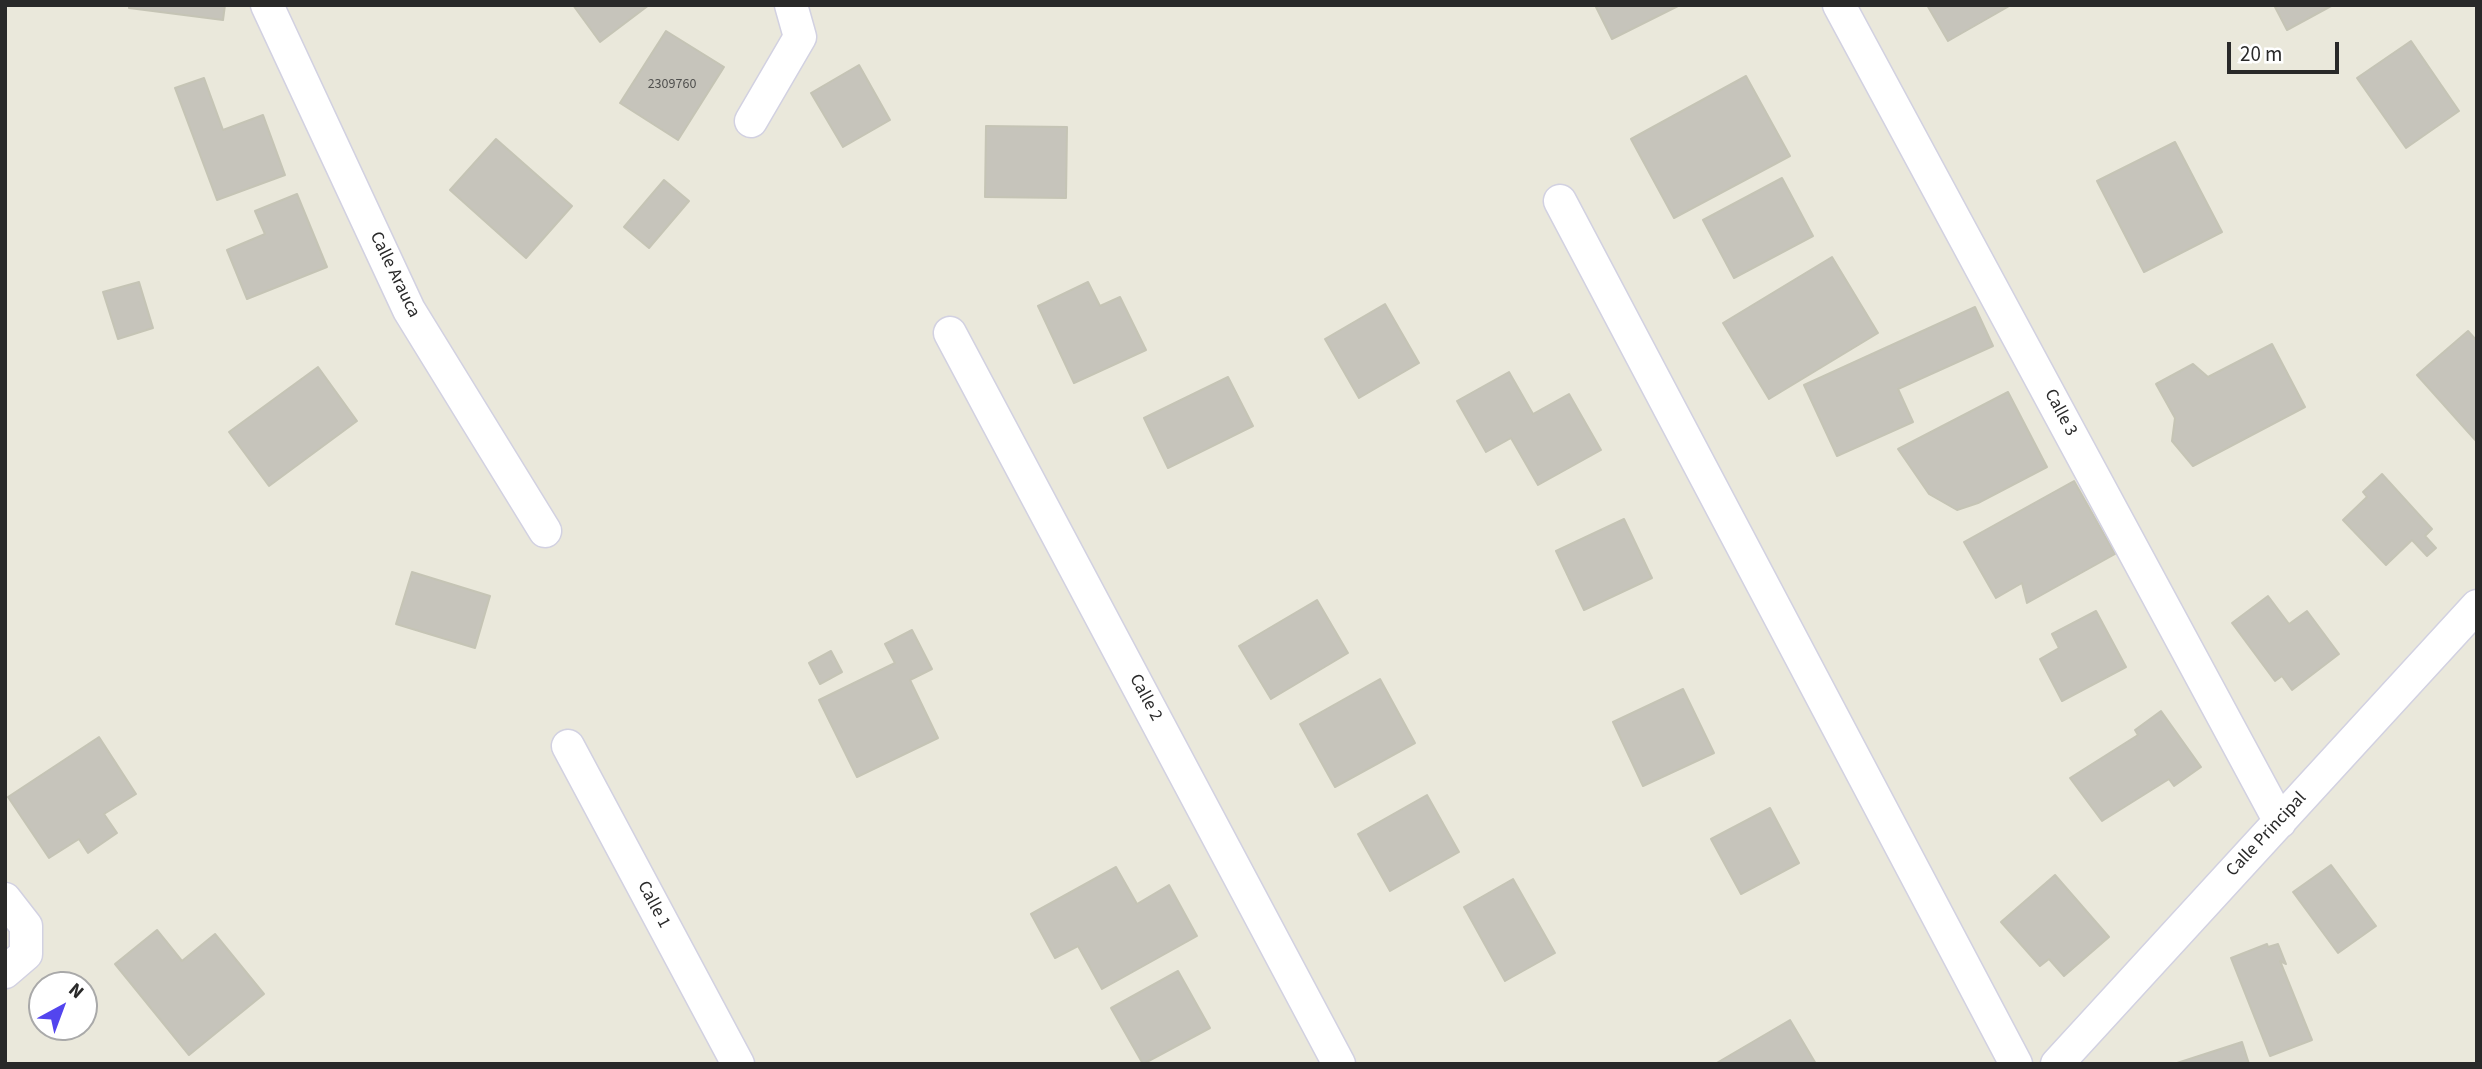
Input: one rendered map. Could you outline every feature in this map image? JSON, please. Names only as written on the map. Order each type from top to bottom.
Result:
[{"type":"street","name":"Calle Arauca","points":[[267,5],[409,310],[545,531]]},
{"type":"street","points":[[751,121],[800,37],[791,5]]},
{"type":"street","name":"Calle 3","points":[[1839,5],[2280,822]]},
{"type":"street","points":[[1560,201],[2017,1064]]},
{"type":"street","name":"Calle 2","points":[[950,333],[1339,1064]]},
{"type":"street","name":"Calle Principal","points":[[2057,1064],[2477,607]]},
{"type":"street","name":"Calle 1","points":[[568,746],[738,1064]]},
{"type":"street","points":[[5,899],[26,926],[26,954],[5,972]]},
{"type":"building","points":[[129,5],[225,5],[223,20],[129,8]]},
{"type":"building","points":[[573,5],[649,5],[600,42]]},
{"type":"building","points":[[1595,5],[1680,5],[1612,39]]},
{"type":"building","points":[[1927,5],[2011,5],[1948,41]]},
{"type":"building","points":[[2274,5],[2333,5],[2287,30]]},
{"type":"building","points":[[666,31],[724,67],[678,140],[620,103]]},
{"type":"building","points":[[2411,41],[2459,111],[2406,148],[2357,78]]},
{"type":"building","points":[[859,65],[890,120],[843,147],[811,93]]},
{"type":"building","points":[[1746,76],[1790,156],[1674,218],[1631,139]]},
{"type":"building","points":[[204,78],[223,130],[263,115],[285,175],[217,200],[175,88]]},
{"type":"building","points":[[986,126],[1067,127],[1066,198],[985,197]]},
{"type":"building","points":[[496,139],[572,206],[526,258],[450,190]]},
{"type":"building","points":[[2175,142],[2222,232],[2144,272],[2097,181]]},
{"type":"building","points":[[1782,178],[1813,236],[1734,278],[1703,220]]},
{"type":"building","points":[[664,180],[689,201],[649,248],[624,227]]},
{"type":"building","points":[[297,194],[327,267],[247,299],[227,250],[265,234],[255,211]]},
{"type":"building","points":[[1832,257],[1878,333],[1769,399],[1723,323]]},
{"type":"building","points":[[139,282],[153,328],[118,339],[103,292]]},
{"type":"building","points":[[1088,282],[1100,306],[1120,297],[1146,350],[1074,383],[1038,306]]},
{"type":"building","points":[[1385,304],[1419,363],[1359,398],[1325,339]]},
{"type":"building","points":[[1975,307],[1993,346],[1898,389],[1913,422],[1837,456],[1804,385]]},
{"type":"building","points":[[2468,331],[2477,341],[2477,442],[2417,375]]},
{"type":"building","points":[[2272,344],[2305,407],[2193,466],[2172,441],[2175,418],[2156,384],[2193,364],[2208,377]]},
{"type":"building","points":[[318,367],[357,421],[269,486],[229,432]]},
{"type":"building","points":[[1509,372],[1533,414],[1569,394],[1601,450],[1538,485],[1511,438],[1486,452],[1457,401]]},
{"type":"building","points":[[1228,377],[1253,426],[1168,468],[1144,418]]},
{"type":"building","points":[[2008,392],[2047,467],[1978,503],[1957,510],[1929,494],[1898,449]]},
{"type":"building","points":[[2382,474],[2432,529],[2425,536],[2436,548],[2427,556],[2412,540],[2386,565],[2343,520],[2367,497],[2363,492]]},
{"type":"building","points":[[2074,481],[2115,554],[2027,603],[2022,583],[1996,598],[1964,542]]},
{"type":"building","points":[[1624,519],[1652,578],[1584,610],[1556,551]]},
{"type":"building","points":[[412,572],[490,596],[475,648],[396,624]]},
{"type":"building","points":[[2268,596],[2289,624],[2307,611],[2339,654],[2292,690],[2282,676],[2275,681],[2232,623]]},
{"type":"building","points":[[1317,600],[1348,653],[1271,699],[1239,646]]},
{"type":"building","points":[[2096,611],[2126,667],[2062,701],[2040,659],[2059,648],[2052,634]]},
{"type":"building","points":[[912,630],[932,669],[910,680],[938,738],[857,777],[819,700],[895,663],[885,644]]},
{"type":"building","points":[[831,651],[842,672],[820,684],[809,663]]},
{"type":"building","points":[[1380,679],[1415,743],[1335,787],[1300,724]]},
{"type":"building","points":[[1683,689],[1714,753],[1643,786],[1613,722]]},
{"type":"building","points":[[2161,711],[2201,767],[2174,786],[2169,779],[2102,821],[2070,778],[2138,735],[2135,730]]},
{"type":"building","points":[[99,737],[136,794],[104,814],[117,833],[88,853],[79,839],[49,858],[8,797]]},
{"type":"building","points":[[1427,795],[1459,852],[1390,891],[1358,834]]},
{"type":"building","points":[[1770,808],[1799,863],[1741,894],[1711,839]]},
{"type":"building","points":[[2331,865],[2376,926],[2338,953],[2293,892]]},
{"type":"building","points":[[1116,867],[1137,904],[1169,885],[1197,936],[1102,989],[1078,946],[1055,958],[1031,914]]},
{"type":"building","points":[[2055,875],[2109,937],[2064,976],[2049,959],[2040,966],[2001,922]]},
{"type":"building","points":[[1513,879],[1555,953],[1505,981],[1464,907]]},
{"type":"building","points":[[157,930],[182,961],[215,934],[264,994],[189,1055],[115,964]]},
{"type":"building","points":[[2267,944],[2268,947],[2278,944],[2286,964],[2280,961],[2312,1040],[2270,1056],[2231,958]]},
{"type":"building","points":[[1178,971],[1210,1028],[1143,1064],[1111,1008]]},
{"type":"building","points":[[1790,1020],[1816,1064],[1715,1064]]},
{"type":"building","points":[[2242,1042],[2249,1064],[2174,1064]]}]
